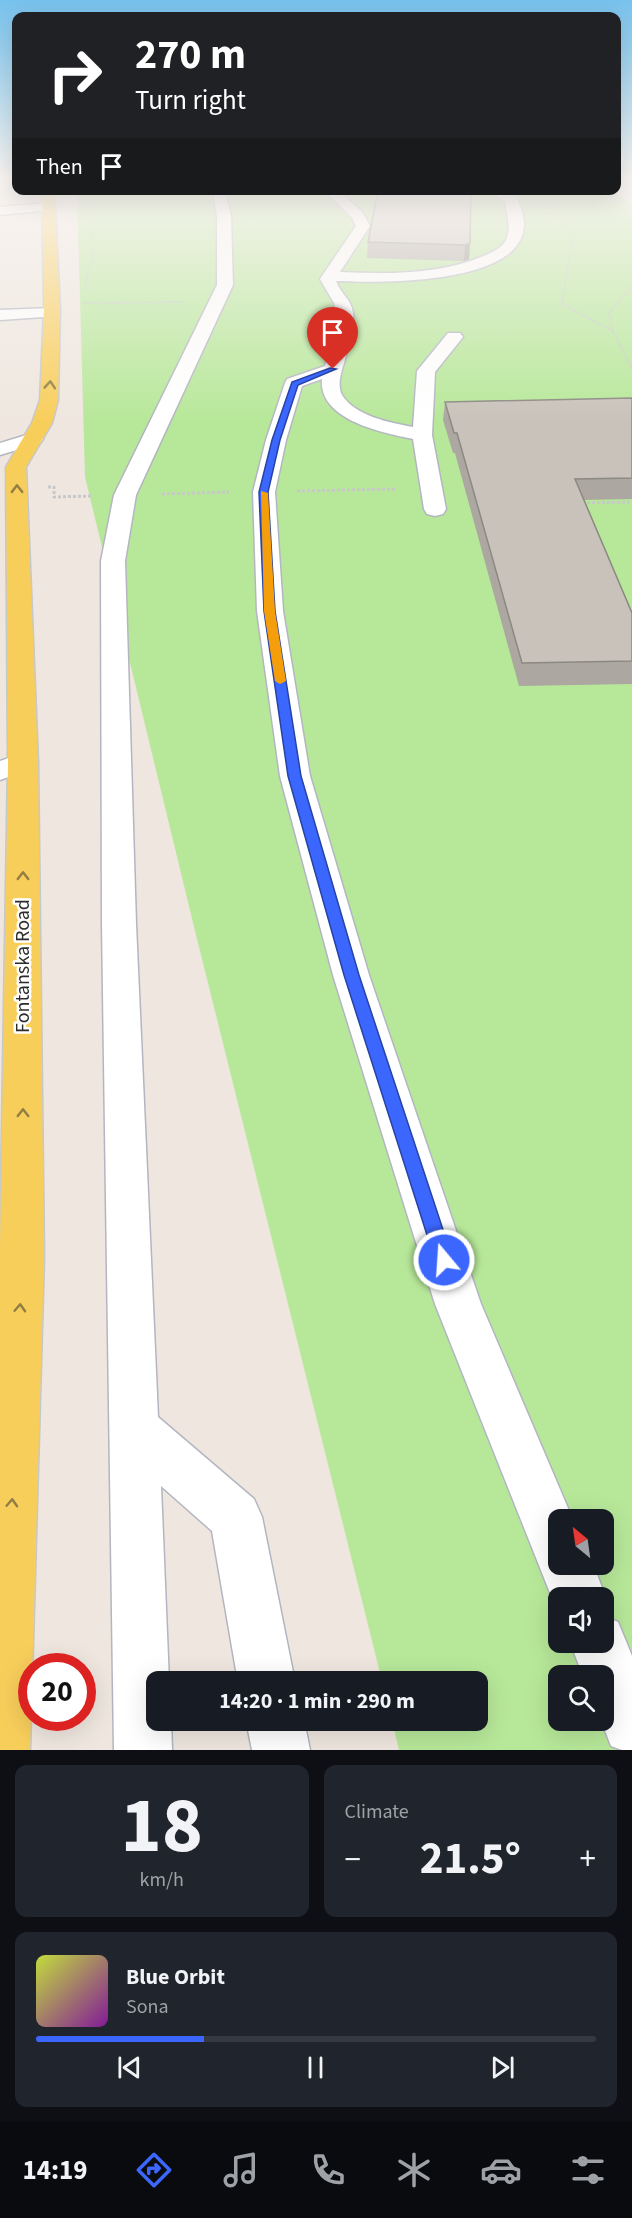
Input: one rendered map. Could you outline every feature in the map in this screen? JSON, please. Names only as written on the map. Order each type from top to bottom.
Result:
[{"type":"main road","name":"Fontanska Road","points":[[1,1750],[11,1263],[11,766],[16,467],[21,455],[16,444],[42,423],[48,408],[52,308],[50,259]]},
{"type":"street","points":[[143,1750],[119,924],[113,561],[125,495],[225,285],[225,259]]},
{"type":"street","points":[[341,259],[330,276],[328,284],[344,306],[341,345],[330,386],[333,397],[344,407],[366,419],[394,430],[422,435]]},
{"type":"street","points":[[330,276],[391,278],[435,274],[478,264],[489,259]]},
{"type":"street","points":[[0,315],[52,308]]},
{"type":"street","points":[[435,509],[422,435],[426,371],[454,338]]},
{"type":"street","points":[[333,369],[294,383],[276,440],[264,492],[270,611],[295,776],[351,975],[458,1304],[548,1522]]},
{"type":"street","points":[[135,1430],[236,1517],[265,1671]]},
{"type":"street","points":[[603,1653],[632,1725]]},
{"type":"street","points":[[277,1731],[280,1750]]},
{"type":"path","points":[[570,259],[562,304],[613,331]]},
{"type":"path","points":[[632,286],[609,313],[613,331],[632,368]]},
{"type":"path","points":[[52,308],[188,302]]},
{"type":"path","points":[[53,504],[54,487]]},
{"type":"path","points":[[54,497],[94,496]]},
{"type":"path","points":[[576,503],[632,502]]},
{"type":"green space","points":[[79,259],[632,259],[632,1750],[399,1750],[394,1731],[488,1731],[488,1671],[380,1671],[194,927],[85,477]]},
{"type":"building","points":[[632,398],[632,478],[575,479],[632,613],[632,661],[522,663],[457,433],[454,433],[445,402]]},
{"type":"slow traffic","points":[[264,493],[270,611],[280,681]]},
{"type":"route","points":[[333,369],[294,383],[276,440],[264,492],[270,611],[295,776],[351,975],[444,1260]]}]
